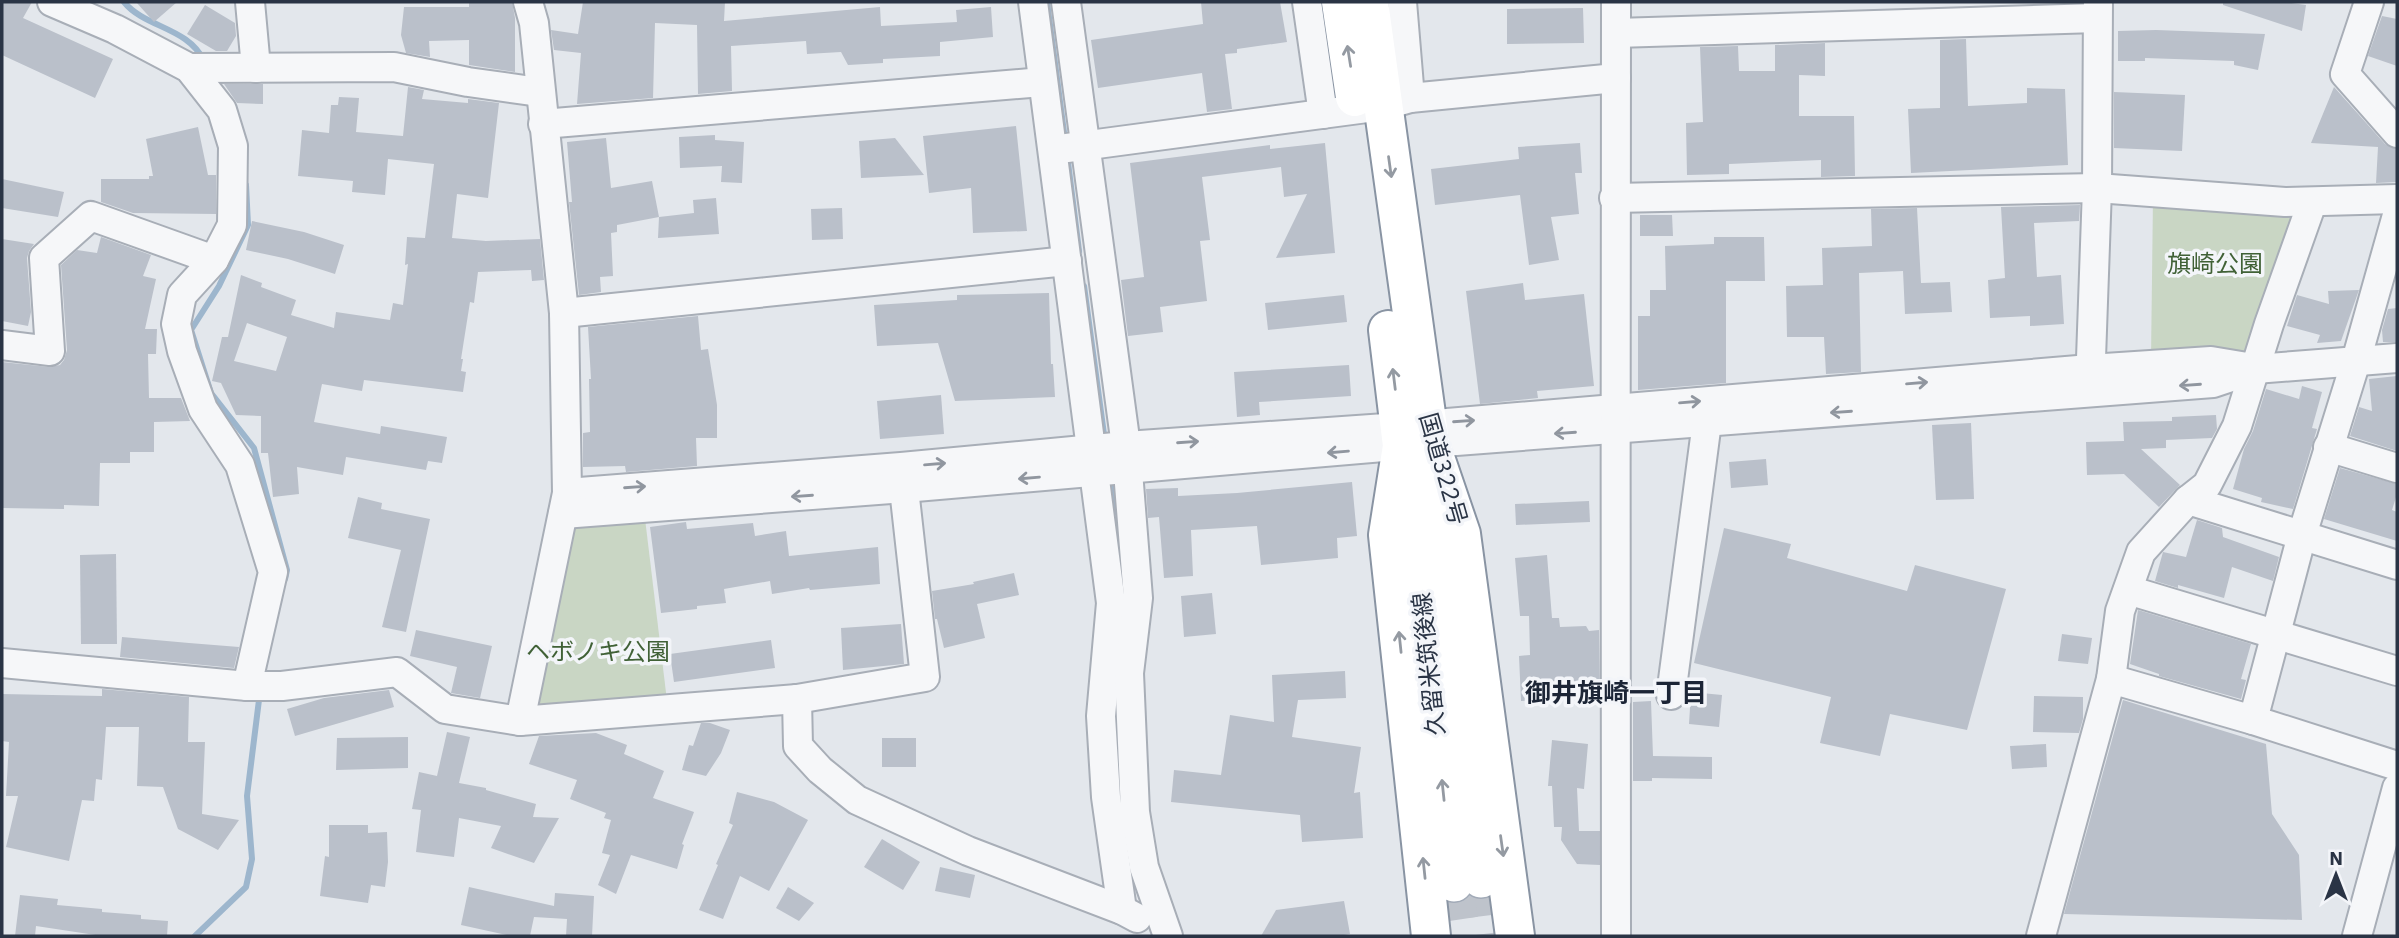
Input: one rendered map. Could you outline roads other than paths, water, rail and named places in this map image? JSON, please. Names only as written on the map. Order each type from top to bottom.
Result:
[{"type":"highway","name":"国道322号","points":[[1341,2],[1368,107],[1415,435],[1461,534],[1515,936]]},
{"type":"highway","name":"国道322号","points":[[1368,107],[1369,2]]},
{"type":"highway","name":"国道322号","points":[[1415,435],[1388,535],[1431,936]]},
{"type":"main road","name":"久留米筑後線","points":[[1415,435],[1417,555],[1467,881]]},
{"type":"street","points":[[52,2],[115,29],[189,68],[222,110],[233,146],[232,225],[214,260],[182,295],[176,324],[182,351],[203,409],[240,466],[273,572],[247,686]]},
{"type":"street","points":[[250,2],[256,68]]},
{"type":"street","points":[[520,721],[565,503],[564,313],[539,92],[534,23],[528,2]]},
{"type":"street","points":[[1033,2],[1067,261],[1138,598],[1129,673],[1135,812],[1144,867],[1168,935]]},
{"type":"street","points":[[1066,2],[1084,146],[1110,459],[1111,603],[1101,716],[1105,783],[1122,910]]},
{"type":"street","points":[[1307,2],[1368,107]]},
{"type":"street","points":[[1368,107],[1402,2]]},
{"type":"street","points":[[1616,2],[1616,936]]},
{"type":"street","points":[[2370,2],[2346,74],[2397,133]]},
{"type":"street","points":[[1616,33],[2097,10],[2097,188],[2090,381]]},
{"type":"street","points":[[189,68],[394,67],[468,82],[539,92]]},
{"type":"street","points":[[1051,150],[1368,107],[1616,78]]},
{"type":"street","points":[[543,124],[1042,82]]},
{"type":"street","points":[[1614,198],[2097,188],[2312,203],[2397,199]]},
{"type":"street","points":[[2041,936],[2111,679],[2120,611],[2141,552],[2188,500],[2207,485],[2237,426],[2312,203]]},
{"type":"street","points":[[2253,720],[2302,536],[2356,361],[2397,215]]},
{"type":"street","points":[[2,345],[50,351],[44,258],[91,216],[214,260]]},
{"type":"street","points":[[564,313],[1067,261]]},
{"type":"street","points":[[1617,419],[1707,422],[2090,381],[2211,361],[2255,369],[2397,358]]},
{"type":"street","points":[[565,503],[2090,381]]},
{"type":"street","points":[[1671,695],[1707,422]]},
{"type":"street","points":[[2328,447],[2397,468]]},
{"type":"street","points":[[2,663],[247,686],[282,685],[397,672],[445,709],[520,721],[797,699],[925,677],[903,478]]},
{"type":"street","points":[[2188,500],[2397,565]]},
{"type":"street","points":[[2128,590],[2397,671]]},
{"type":"street","points":[[2111,679],[2253,720],[2397,766]]},
{"type":"street","points":[[797,699],[798,746],[820,770],[857,800],[968,852],[1122,910],[1168,935]]},
{"type":"street","points":[[2357,936],[2397,788]]},
{"type":"waterway","points":[[124,2],[133,11],[188,41],[204,61]]},
{"type":"waterway","points":[[1047,2],[1065,140]]},
{"type":"waterway","points":[[1067,154],[1079,251]]},
{"type":"waterway","points":[[246,185],[248,225],[219,286],[191,330],[211,393],[254,448],[287,570],[285,579]]},
{"type":"waterway","points":[[1084,286],[1105,442]]},
{"type":"waterway","points":[[1111,476],[1118,514]]},
{"type":"waterway","points":[[195,936],[246,887],[252,859],[247,796],[260,692]]},
{"type":"tunnel","points":[[1481,879],[1488,936]]},
{"type":"tunnel","points":[[1454,883],[1462,936]]},
{"type":"district","name":"御井旗崎一丁目","points":[[1616,693]]},
{"type":"park label","name":"旗崎公園","points":[[2215,264]]},
{"type":"park label","name":"ヘボノキ公園","points":[[598,652]]}]
